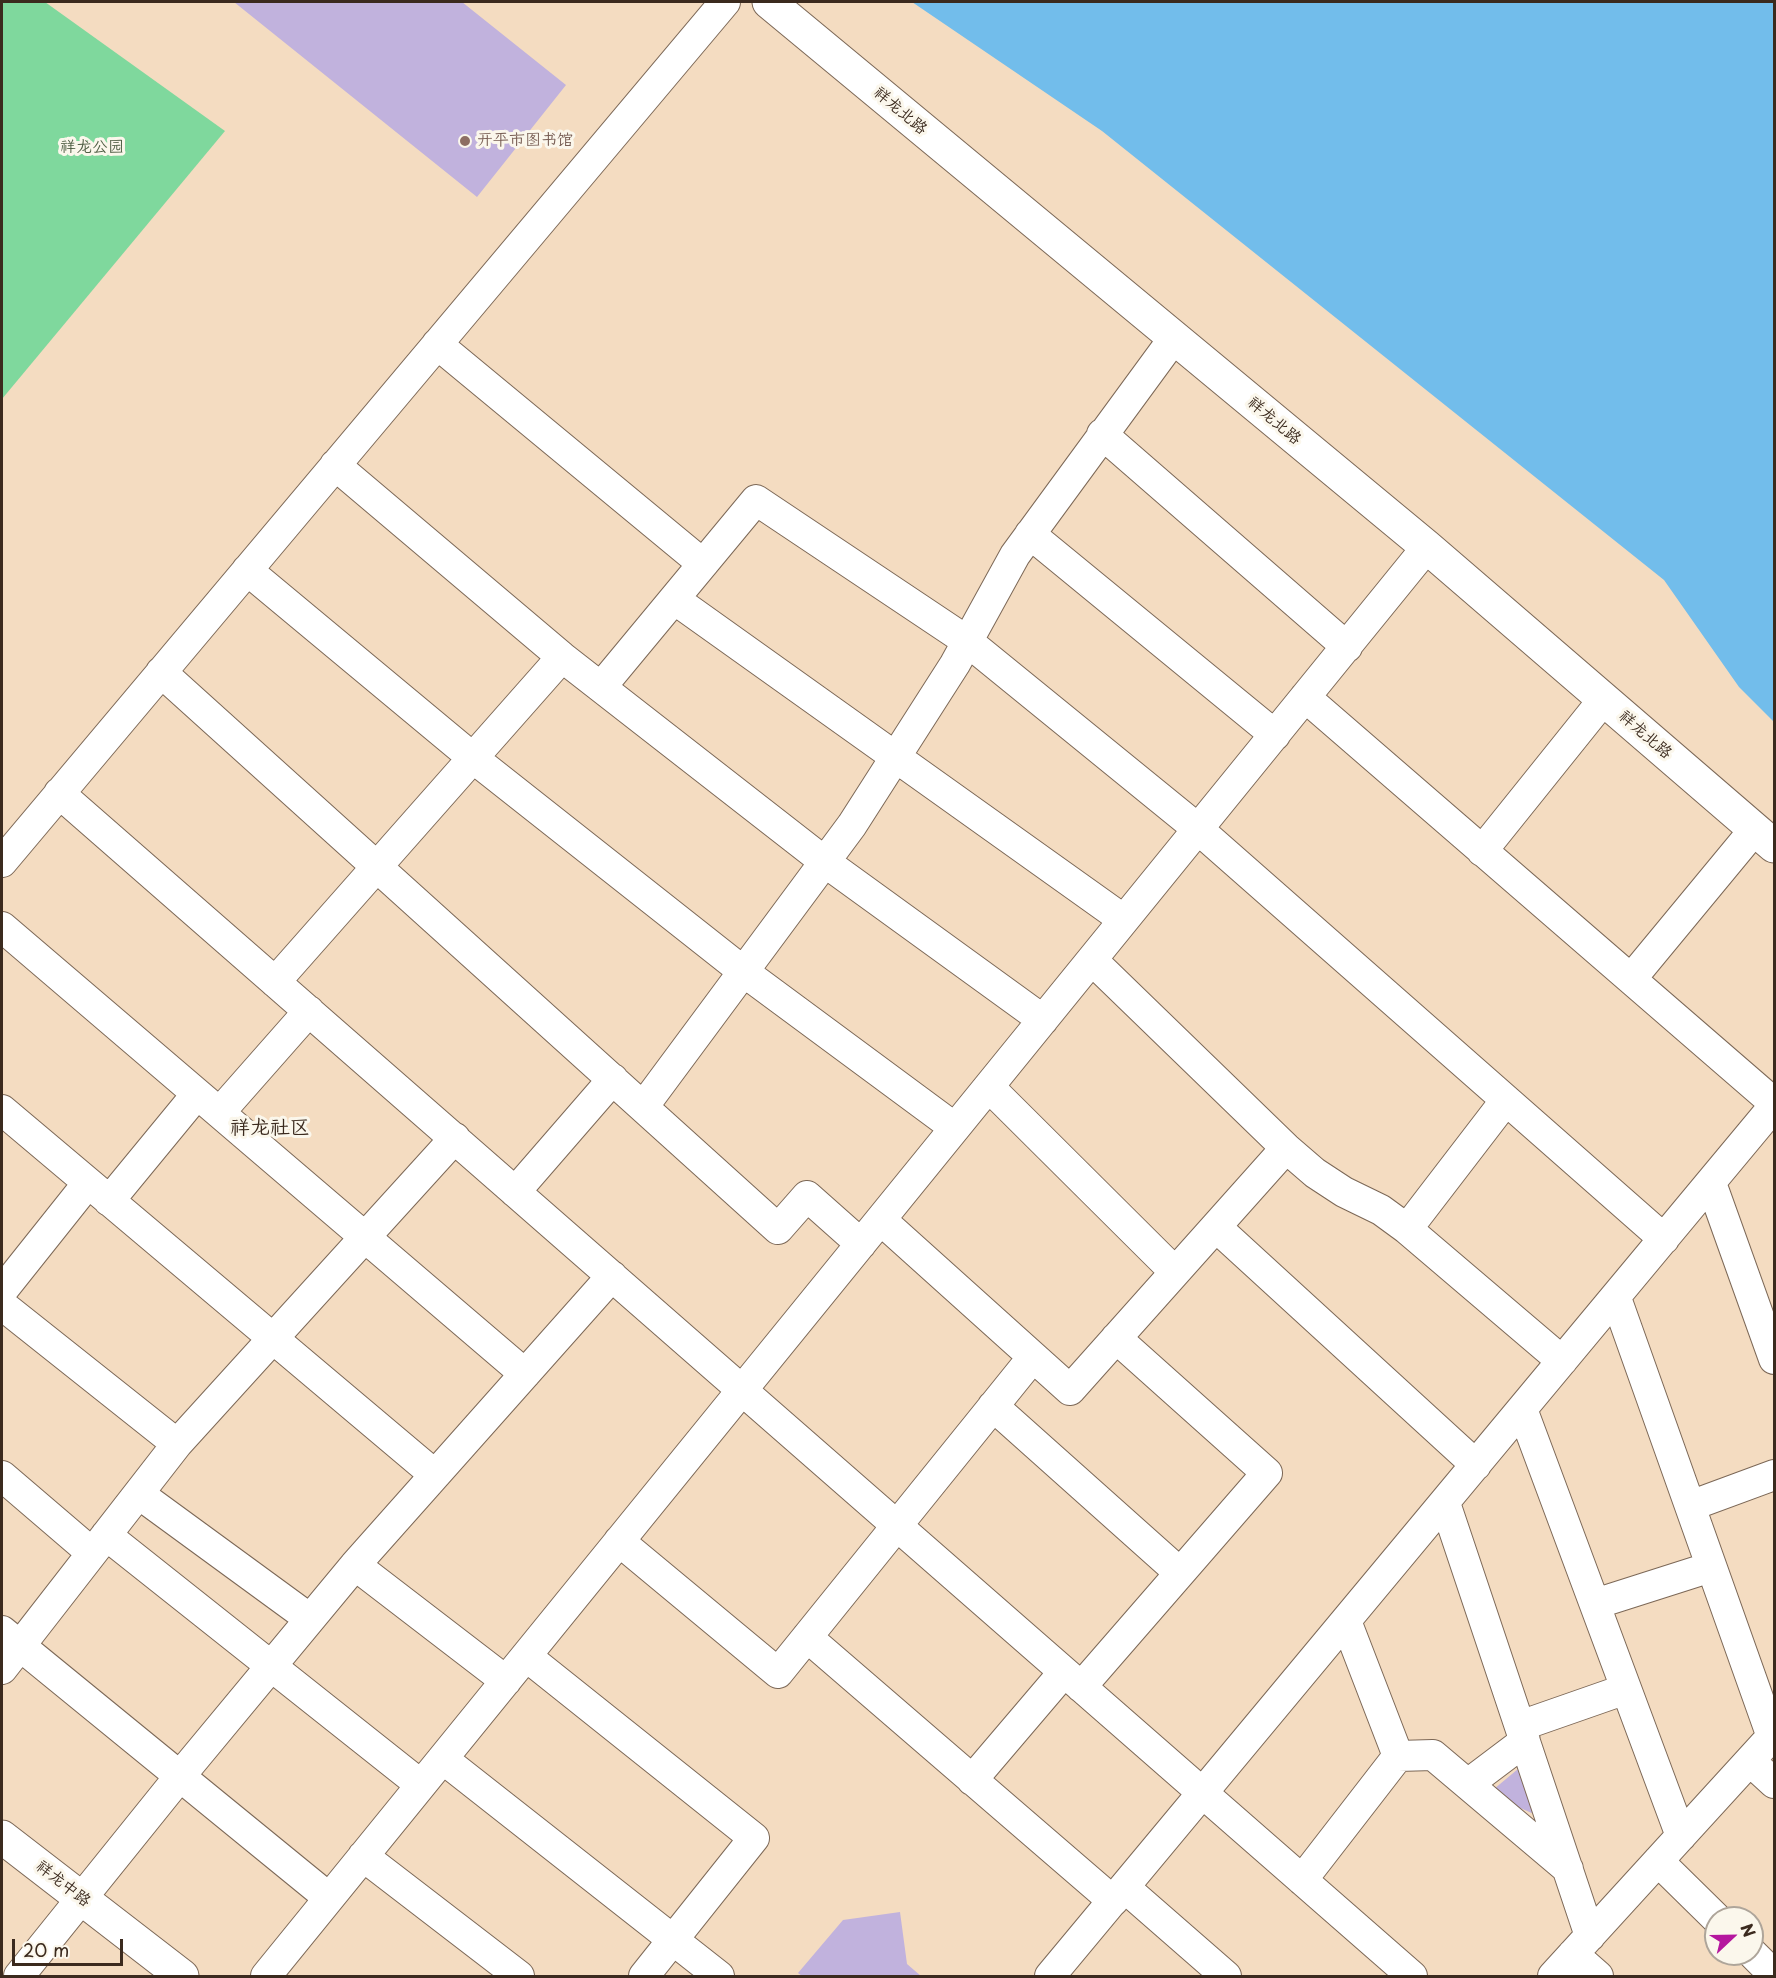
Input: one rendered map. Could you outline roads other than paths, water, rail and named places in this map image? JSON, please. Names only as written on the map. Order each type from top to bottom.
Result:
[{"type":"street","points":[[2,862],[725,2]]},
{"type":"street","name":"祥龙北路","points":[[769,2],[1427,547],[1765,838]]},
{"type":"street","points":[[643,1107],[852,825],[955,664],[1015,555],[1174,338]]},
{"type":"street","points":[[437,344],[703,564]]},
{"type":"street","points":[[1102,434],[1347,647]]},
{"type":"street","points":[[335,465],[562,657],[825,862],[1043,1020]]},
{"type":"street","points":[[601,687],[756,500],[967,641],[1198,829],[1664,1239]]},
{"type":"street","points":[[1030,534],[1275,735]]},
{"type":"street","points":[[266,1977],[1427,547]]},
{"type":"street","points":[[247,570],[473,758],[744,972],[956,1128]]},
{"type":"street","points":[[674,599],[1124,920]]},
{"type":"street","points":[[275,982],[562,657]]},
{"type":"street","points":[[161,672],[778,1229],[807,1196],[861,1244]]},
{"type":"street","points":[[1050,1977],[1774,1105],[1632,979],[1305,697]]},
{"type":"street","points":[[1482,850],[1604,699]]},
{"type":"street","points":[[59,793],[1412,1977]]},
{"type":"street","points":[[1632,979],[1765,838]]},
{"type":"street","points":[[2,927],[525,1374]]},
{"type":"street","points":[[1092,960],[1286,1148],[1315,1173],[1344,1192],[1381,1210],[1407,1229],[1562,1361]]},
{"type":"street","points":[[2,1291],[99,1192],[208,1103],[309,1011]]},
{"type":"street","points":[[515,1192],[612,1079]]},
{"type":"street","points":[[989,1087],[1175,1272]]},
{"type":"street","points":[[1407,1229],[1506,1100]]},
{"type":"street","points":[[2,1110],[435,1475]]},
{"type":"street","points":[[2,1669],[11,1638],[99,1544],[177,1444],[455,1138]]},
{"type":"street","points":[[881,1220],[1070,1390],[1286,1148]]},
{"type":"street","points":[[1711,1183],[1774,1359]]},
{"type":"street","points":[[1216,1227],[1476,1465]]},
{"type":"street","points":[[19,1977],[80,1898],[270,1665],[355,1565],[612,1276]]},
{"type":"street","points":[[1553,1977],[1773,1735],[1616,1298]]},
{"type":"street","points":[[2,1305],[177,1444]]},
{"type":"street","points":[[972,1780],[1180,1573],[1267,1473],[1116,1338]]},
{"type":"street","points":[[619,1541],[778,1673],[1033,1357]]},
{"type":"street","points":[[993,1406],[1180,1573]]},
{"type":"street","points":[[1522,1409],[1680,1836]]},
{"type":"street","points":[[1690,1506],[1774,1475]]},
{"type":"street","points":[[2,1476],[270,1665],[421,1785]]},
{"type":"street","points":[[139,1494],[310,1619]]},
{"type":"street","points":[[1444,1503],[1568,1869],[1582,1945],[1598,1977]]},
{"type":"street","points":[[355,1565],[506,1681]]},
{"type":"street","points":[[1595,1604],[1711,1567]]},
{"type":"street","points":[[1346,1621],[1398,1756]]},
{"type":"street","points":[[807,1637],[972,1780],[1226,1977]]},
{"type":"street","points":[[11,1638],[329,1898]]},
{"type":"street","points":[[526,1656],[754,1838],[644,1977]]},
{"type":"street","points":[[1468,1784],[1522,1734],[1626,1689]]},
{"type":"street","points":[[1398,1756],[1433,1755],[1568,1869]]},
{"type":"street","points":[[1302,1880],[1398,1756]]},
{"type":"street","points":[[443,1759],[719,1977]]},
{"type":"street","points":[[1750,1761],[1774,1783]]},
{"type":"street","name":"祥龙中路","points":[[2,1836],[182,1977]]},
{"type":"street","points":[[363,1856],[519,1977]]},
{"type":"street","points":[[1658,1861],[1704,1906]]},
{"type":"water","points":[[912,2],[1774,2],[1774,722],[1739,687],[1664,580],[1102,131]]},
{"type":"place","name":"开平市图书馆","points":[[465,141]]},
{"type":"district","name":"祥龙社区","points":[[270,1128]]},
{"type":"park label","name":"祥龙公园","points":[[92,148]]}]
